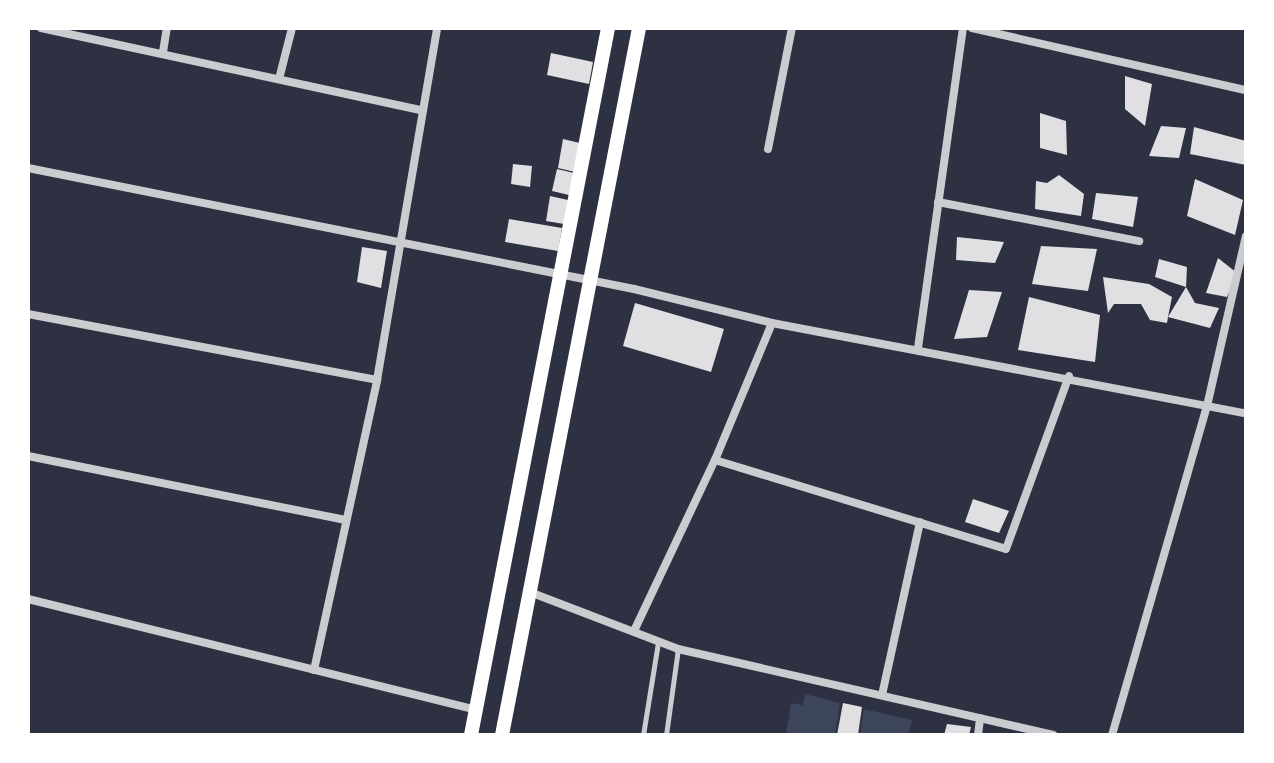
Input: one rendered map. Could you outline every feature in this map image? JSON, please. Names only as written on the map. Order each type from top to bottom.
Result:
[{"type":"main road","points":[[471,735],[608,28]]},
{"type":"main road","points":[[502,735],[527,591],[593,283],[639,28]]},
{"type":"street","points":[[41,28],[420,110]]},
{"type":"street","points":[[163,52],[167,28]]},
{"type":"street","points":[[279,79],[292,28]]},
{"type":"street","points":[[314,670],[377,380],[420,110],[437,28]]},
{"type":"street","points":[[768,149],[792,28]]},
{"type":"street","points":[[918,348],[963,28]]},
{"type":"street","points":[[972,28],[1246,90]]},
{"type":"street","points":[[28,168],[593,283],[772,323],[1069,376],[1246,413]]},
{"type":"street","points":[[938,202],[1139,241]]},
{"type":"street","points":[[1112,735],[1207,406],[1246,236]]},
{"type":"street","points":[[28,314],[377,380]]},
{"type":"street","points":[[634,631],[715,460],[772,323]]},
{"type":"street","points":[[715,460],[1008,546],[1069,376]]},
{"type":"street","points":[[28,456],[346,520]]},
{"type":"street","points":[[882,695],[920,522]]},
{"type":"street","points":[[527,591],[678,649],[1053,735]]},
{"type":"street","points":[[28,599],[477,710]]},
{"type":"street","points":[[978,735],[980,718]]},
{"type":"lane","points":[[643,735],[658,642]]},
{"type":"lane","points":[[666,735],[678,649]]},
{"type":"shaded area","points":[[805,694],[840,703],[835,735],[786,735],[791,703],[803,705]]},
{"type":"shaded area","points":[[864,709],[912,720],[908,735],[860,735]]},
{"type":"building","points":[[551,53],[593,62],[589,84],[547,75]]},
{"type":"building","points":[[1125,76],[1152,84],[1145,126],[1125,109]]},
{"type":"building","points":[[1040,113],[1066,121],[1067,155],[1040,148]]},
{"type":"building","points":[[1161,126],[1186,128],[1179,158],[1149,156]]},
{"type":"building","points":[[1194,127],[1246,141],[1246,165],[1190,154]]},
{"type":"building","points":[[563,139],[580,143],[575,172],[558,168]]},
{"type":"building","points":[[513,164],[532,166],[530,187],[511,184]]},
{"type":"building","points":[[557,169],[574,173],[569,195],[552,191]]},
{"type":"building","points":[[1059,175],[1084,194],[1081,216],[1035,209],[1036,181],[1047,183]]},
{"type":"building","points":[[1195,179],[1243,200],[1235,235],[1187,216]]},
{"type":"building","points":[[1096,193],[1138,197],[1133,227],[1092,219]]},
{"type":"building","points":[[550,196],[568,200],[564,224],[546,221]]},
{"type":"building","points":[[509,219],[562,228],[558,251],[505,242]]},
{"type":"building","points":[[957,237],[1004,242],[995,263],[956,260]]},
{"type":"building","points":[[1041,246],[1097,249],[1088,291],[1032,284]]},
{"type":"building","points":[[362,247],[387,251],[381,288],[357,282]]},
{"type":"building","points":[[1218,258],[1237,273],[1227,297],[1206,293]]},
{"type":"building","points":[[1159,259],[1187,267],[1186,287],[1155,277]]},
{"type":"building","points":[[1103,277],[1149,284],[1172,297],[1167,323],[1150,320],[1141,304],[1114,304],[1108,313]]},
{"type":"building","points":[[1186,287],[1195,303],[1219,308],[1210,328],[1168,317]]},
{"type":"building","points":[[969,290],[1002,292],[987,337],[954,339]]},
{"type":"building","points":[[1029,297],[1100,315],[1095,362],[1018,350]]},
{"type":"building","points":[[635,303],[724,329],[711,372],[623,346]]},
{"type":"building","points":[[973,499],[1009,511],[999,533],[965,522]]},
{"type":"building","points":[[843,703],[862,707],[858,735],[837,735]]},
{"type":"building","points":[[947,724],[971,727],[969,735],[944,735]]}]
